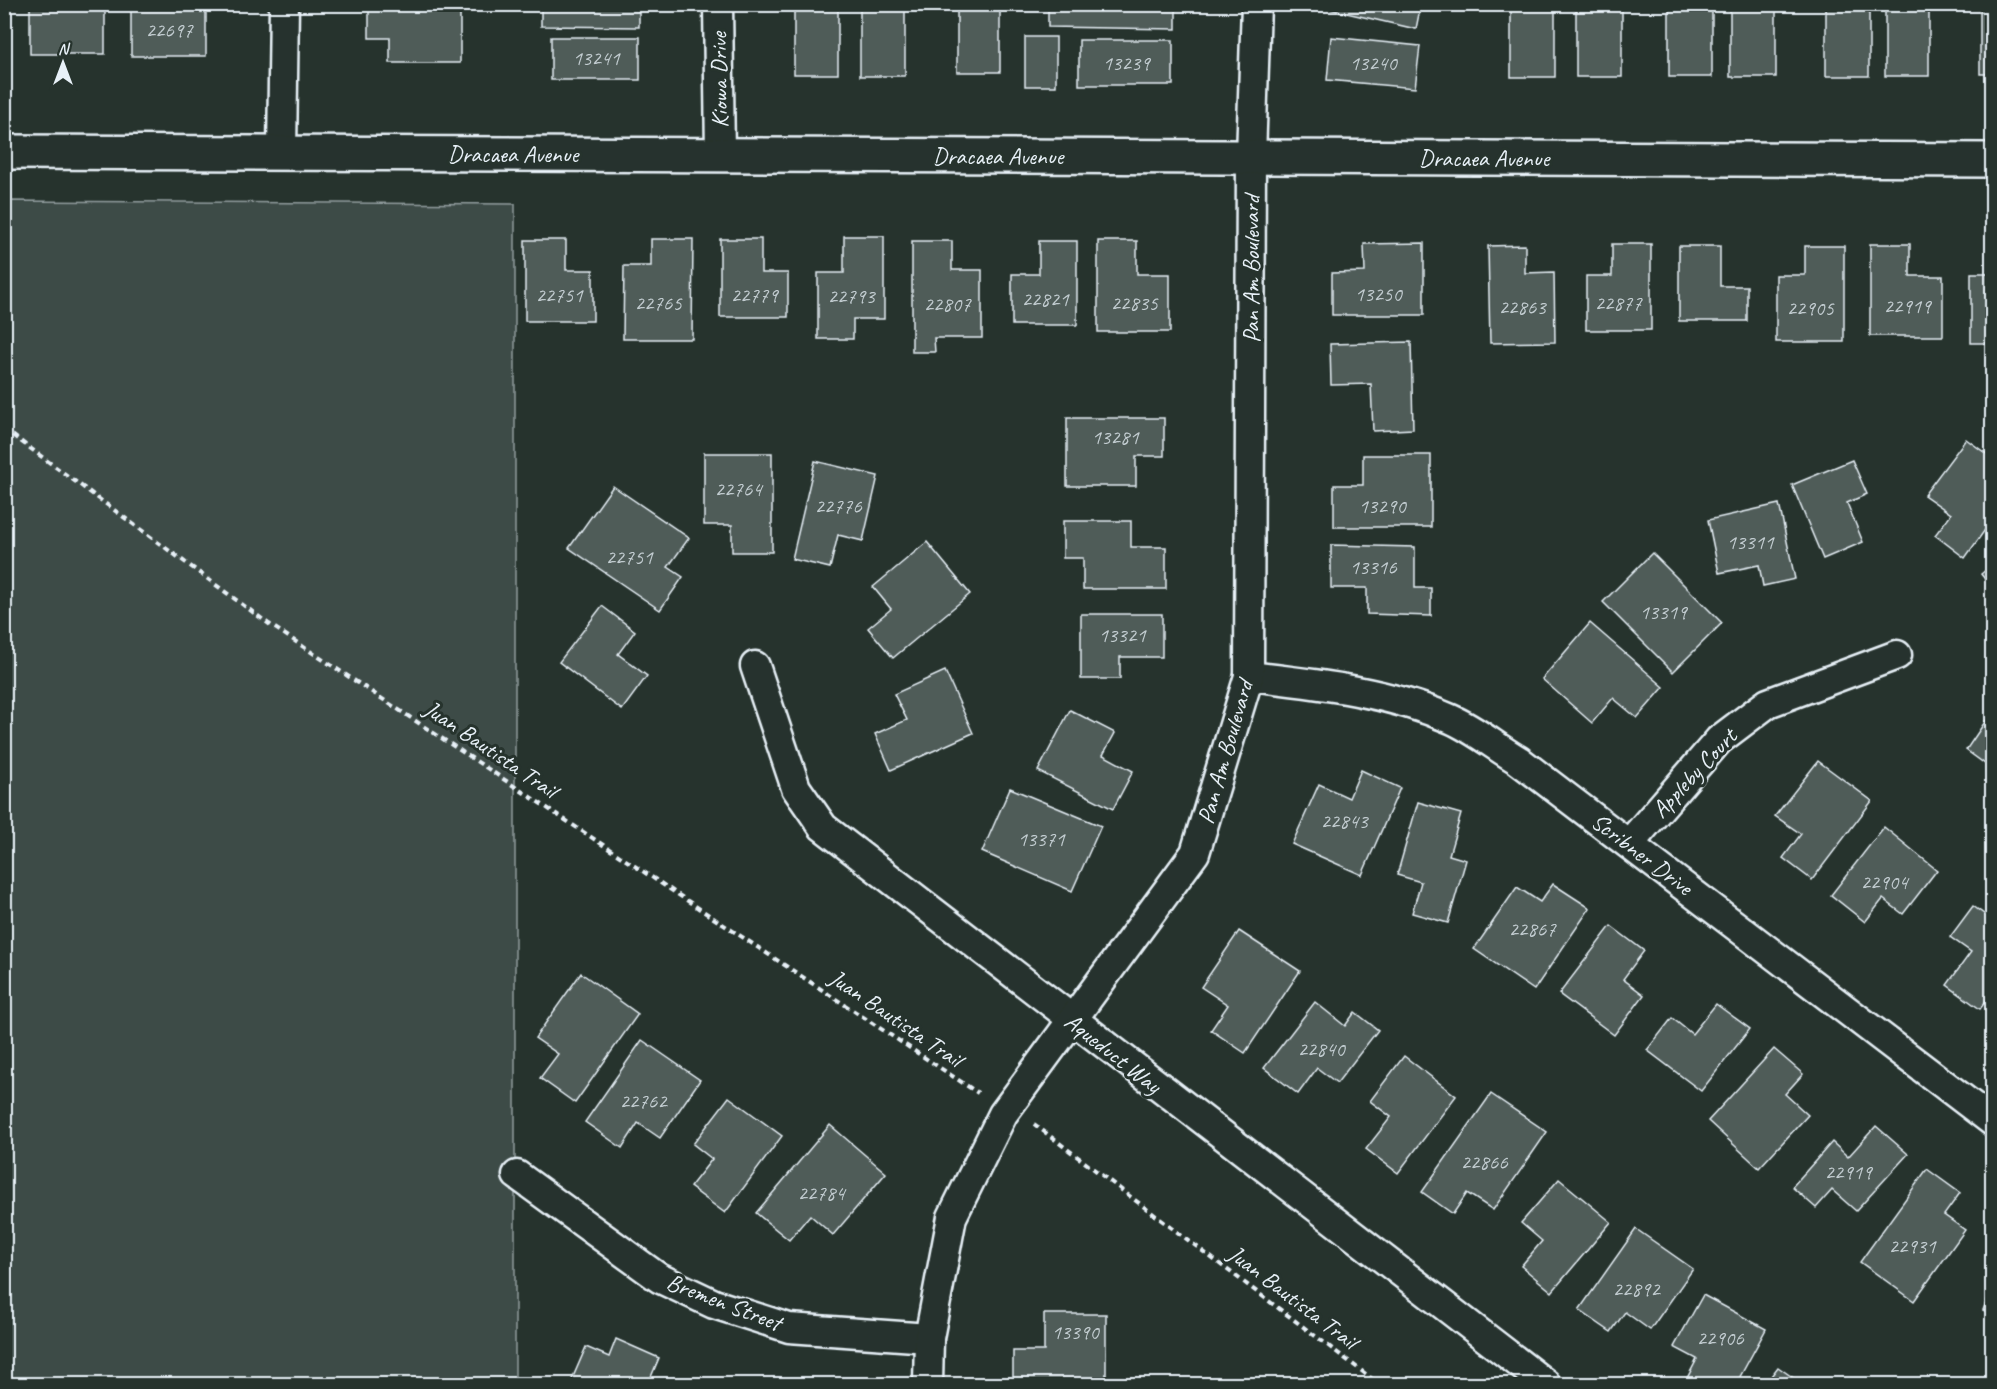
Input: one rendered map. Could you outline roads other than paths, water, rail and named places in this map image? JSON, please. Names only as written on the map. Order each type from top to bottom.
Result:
[{"type":"street","points":[[282,153],[284,4]]},
{"type":"street","name":"Kiowa Drive","points":[[718,4],[720,155]]},
{"type":"street","name":"Pan Am Boulevard","points":[[928,1384],[928,1338],[952,1217],[1003,1114],[1195,853],[1249,676],[1251,157],[1256,4]]},
{"type":"street","name":"Dracaea Avenue","points":[[4,152],[1992,160]]},
{"type":"street","name":"Appleby Court","points":[[1629,844],[1719,740],[1768,703],[1897,655]]},
{"type":"street","name":"Aqueduct Way","points":[[755,666],[796,788],[823,827],[1070,1020],[1546,1384]]},
{"type":"street","name":"Scribner Drive","points":[[1249,676],[1333,685],[1386,696],[1454,720],[1518,760],[1992,1121]]},
{"type":"street","name":"Bremen Street","points":[[517,1175],[659,1278],[714,1304],[789,1328],[928,1338]]}]
